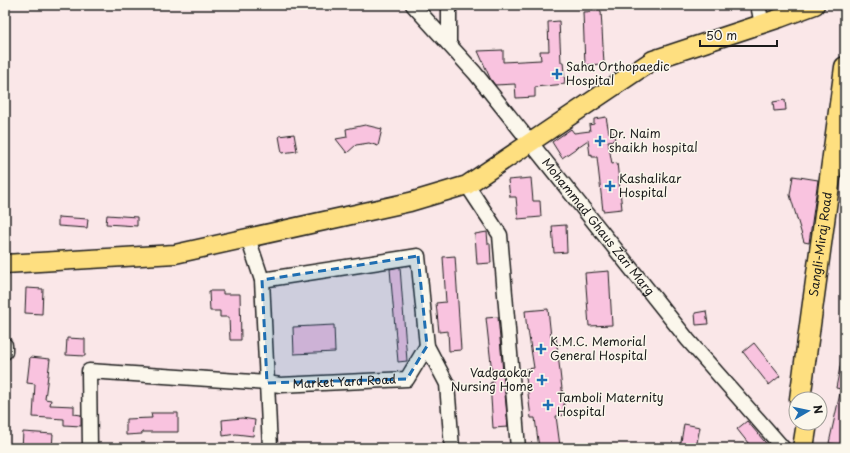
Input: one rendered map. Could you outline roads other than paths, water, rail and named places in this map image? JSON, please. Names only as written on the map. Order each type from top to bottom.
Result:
[{"type":"highway","name":"Sangli-Miraj Road","points":[[801,391],[845,67]]},
{"type":"highway","name":"Sangli-Miraj Road","points":[[812,391],[845,169]]},
{"type":"highway","points":[[793,448],[795,431]]},
{"type":"highway","points":[[803,448],[806,431]]},
{"type":"main road","points":[[5,264],[175,254],[410,202],[467,185],[652,60],[815,5]]},
{"type":"street","name":"Mohammad Ghaus Zari Marg","points":[[413,5],[475,73],[688,340],[783,448]]},
{"type":"street","points":[[449,5],[449,44]]},
{"type":"street","points":[[758,5],[762,24]]},
{"type":"street","points":[[467,185],[500,235],[518,448]]},
{"type":"street","points":[[248,238],[262,280],[270,448]]},
{"type":"street","points":[[262,280],[418,256],[427,346],[447,384],[452,448]]},
{"type":"street","points":[[5,344],[5,352]]},
{"type":"street","name":"Market Yard Road","points":[[268,383],[280,385],[407,379],[427,346]]},
{"type":"street","points":[[90,448],[89,371],[268,383]]},
{"type":"place","name":"Saha Orthopaedic Hospital","points":[[557,74]]},
{"type":"place","name":"Dr. Naim shaikh hospital","points":[[600,141]]},
{"type":"place","name":"Kashalikar Hospital","points":[[610,186]]},
{"type":"place","name":"K.M.C. Memorial General Hospital","points":[[541,349]]},
{"type":"place","name":"Vadgaokar Nursing Home","points":[[542,380]]},
{"type":"place","name":"Tamboli Maternity Hospital","points":[[548,405]]}]
